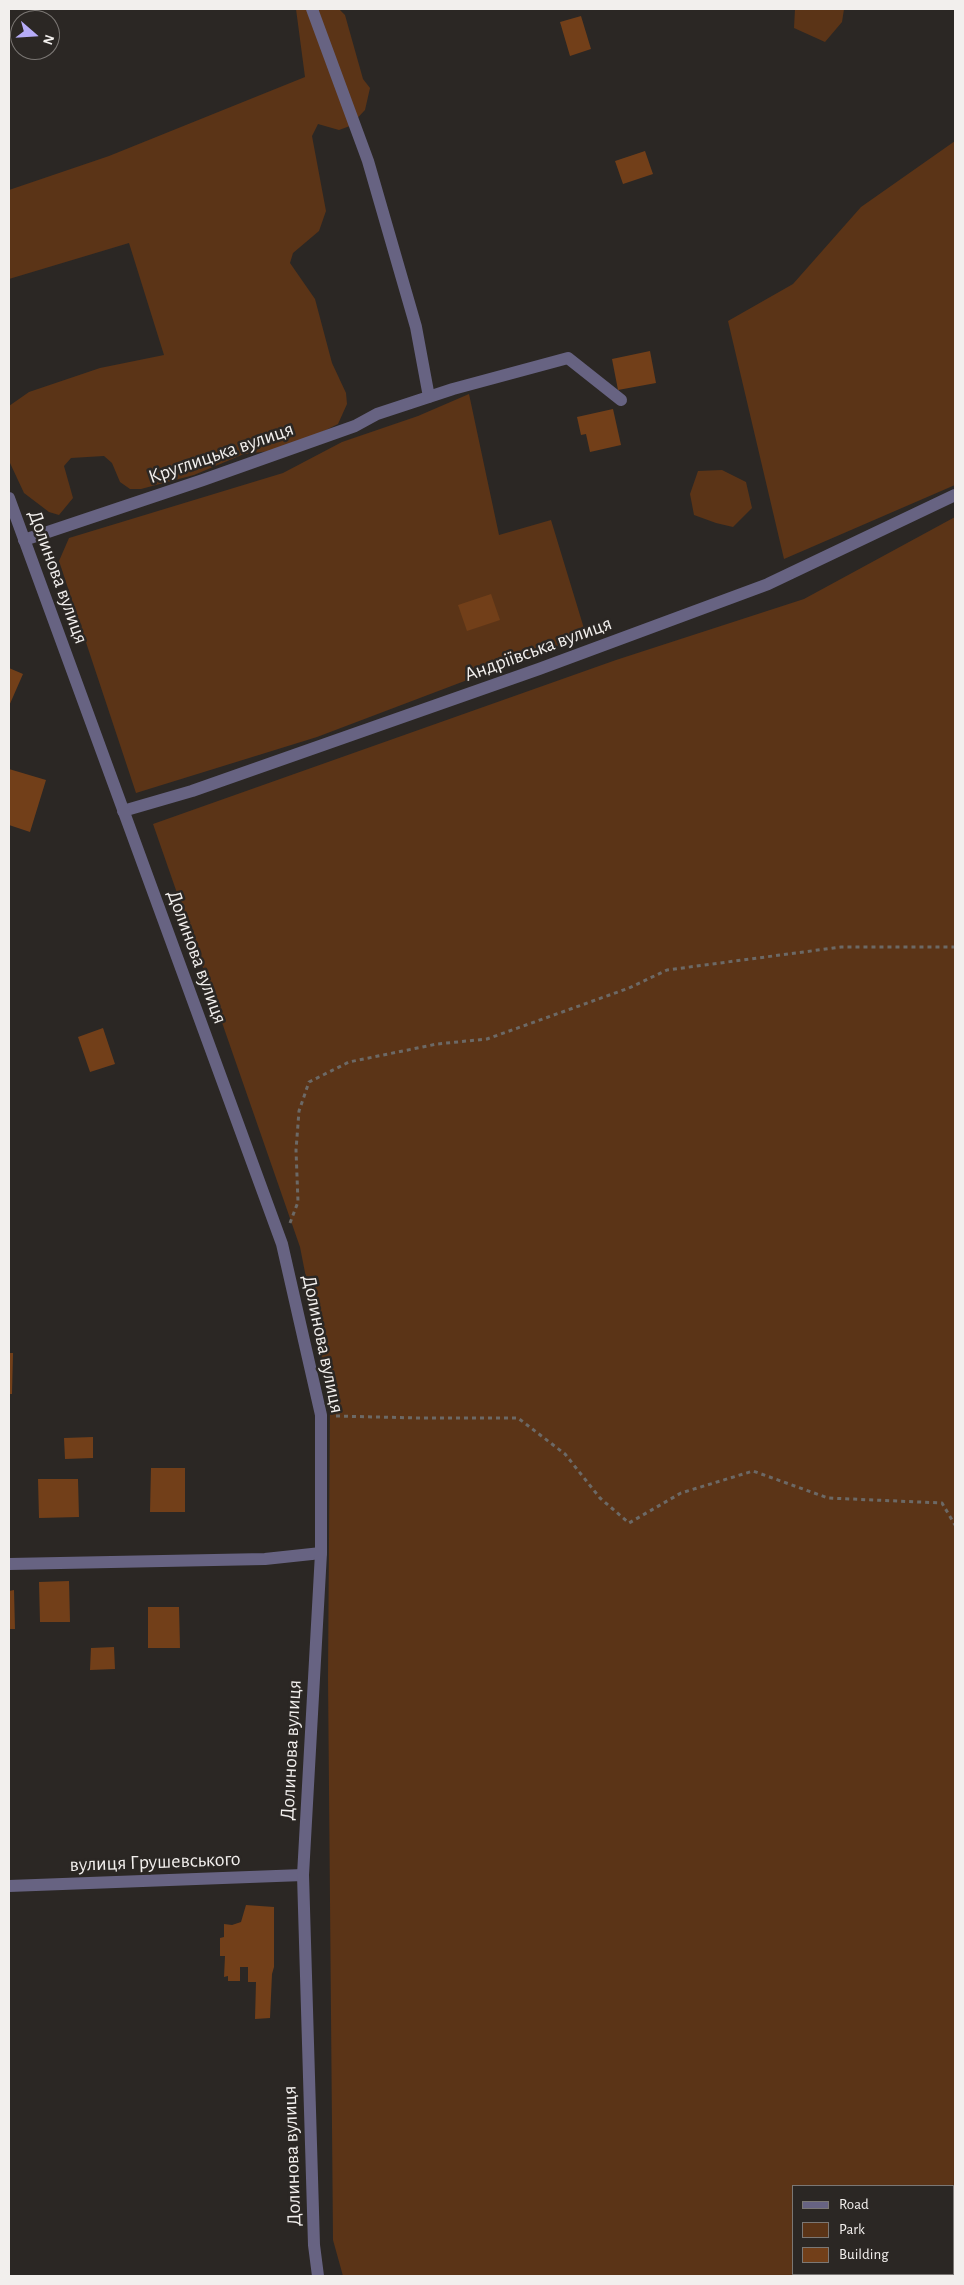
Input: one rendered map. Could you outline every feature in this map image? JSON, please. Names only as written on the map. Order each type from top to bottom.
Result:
[{"type":"street","points":[[312,9],[371,170],[416,327],[429,397]]},
{"type":"street","name":"Круглицька вулиця","points":[[24,540],[204,480],[429,397],[568,358],[621,400]]},
{"type":"street","name":"Андріївська вулиця","points":[[123,811],[202,788],[539,669],[759,588],[955,495]]},
{"type":"street","name":"Долинова вулиця","points":[[9,498],[282,1244],[320,1415],[321,1553],[303,1875],[314,2244],[318,2276]]},
{"type":"street","points":[[9,1564],[264,1559],[321,1553]]},
{"type":"street","name":"вулиця Грушевського","points":[[9,1886],[303,1875]]},
{"type":"path","points":[[282,1244],[298,1202],[296,1150],[299,1111],[309,1082],[348,1062],[437,1044],[487,1039],[629,988],[667,970],[841,947],[955,947]]},
{"type":"path","points":[[320,1415],[418,1418],[518,1418],[565,1454],[600,1498],[629,1523],[681,1493],[753,1472],[828,1498],[942,1503],[955,1525]]},
{"type":"green space","points":[[296,9],[339,9],[345,15],[363,79],[370,88],[365,110],[350,126],[339,130],[318,124],[312,136],[326,211],[319,231],[293,253],[290,263],[315,299],[332,363],[346,393],[347,404],[338,424],[288,449],[244,454],[194,475],[141,489],[130,489],[120,482],[112,463],[104,456],[71,458],[64,466],[73,498],[59,515],[49,512],[24,493],[10,463],[9,406],[29,392],[100,368],[164,355],[129,243],[9,279],[9,190],[109,156],[305,77]]},
{"type":"green space","points":[[795,9],[844,9],[842,22],[825,42],[794,28]]},
{"type":"green space","points":[[955,141],[955,485],[784,559],[728,321],[793,284],[861,207]]},
{"type":"green space","points":[[469,394],[499,535],[551,520],[586,635],[317,737],[136,793],[59,561],[69,538],[283,473],[342,442],[418,416]]},
{"type":"green space","points":[[722,470],[746,482],[752,508],[733,527],[694,515],[690,494],[698,471]]},
{"type":"green space","points":[[955,517],[955,2276],[343,2276],[333,2240],[328,1677],[330,1400],[300,1247],[153,824],[616,660],[804,599]]},
{"type":"building","points":[[581,16],[591,49],[570,56],[560,22]]},
{"type":"building","points":[[645,151],[653,174],[623,184],[615,161]]},
{"type":"building","points":[[650,351],[656,383],[618,390],[612,359]]},
{"type":"building","points":[[613,409],[621,445],[590,452],[586,434],[581,435],[577,417]]},
{"type":"building","points":[[491,594],[500,620],[467,631],[458,605]]},
{"type":"building","points":[[9,668],[23,674],[9,706]]},
{"type":"building","points":[[9,769],[46,780],[30,832],[9,825]]},
{"type":"building","points":[[103,1028],[115,1064],[90,1072],[78,1037]]},
{"type":"building","points":[[9,1353],[13,1353],[12,1394],[9,1394]]},
{"type":"building","points":[[93,1437],[93,1458],[65,1459],[64,1438]]},
{"type":"building","points":[[151,1468],[185,1468],[185,1512],[150,1512]]},
{"type":"building","points":[[38,1479],[78,1479],[79,1517],[39,1518]]},
{"type":"building","points":[[69,1581],[70,1622],[40,1622],[39,1582]]},
{"type":"building","points":[[14,1590],[15,1629],[9,1629],[9,1591]]},
{"type":"building","points":[[148,1607],[179,1607],[180,1648],[148,1648]]},
{"type":"building","points":[[114,1647],[115,1669],[90,1670],[91,1648]]},
{"type":"building","points":[[246,1905],[274,1907],[274,1967],[270,2018],[255,2019],[256,1982],[248,1982],[248,1967],[240,1967],[240,1981],[228,1981],[228,1976],[224,1977],[225,1956],[220,1956],[220,1938],[224,1937],[224,1924],[232,1925],[241,1922]]}]
